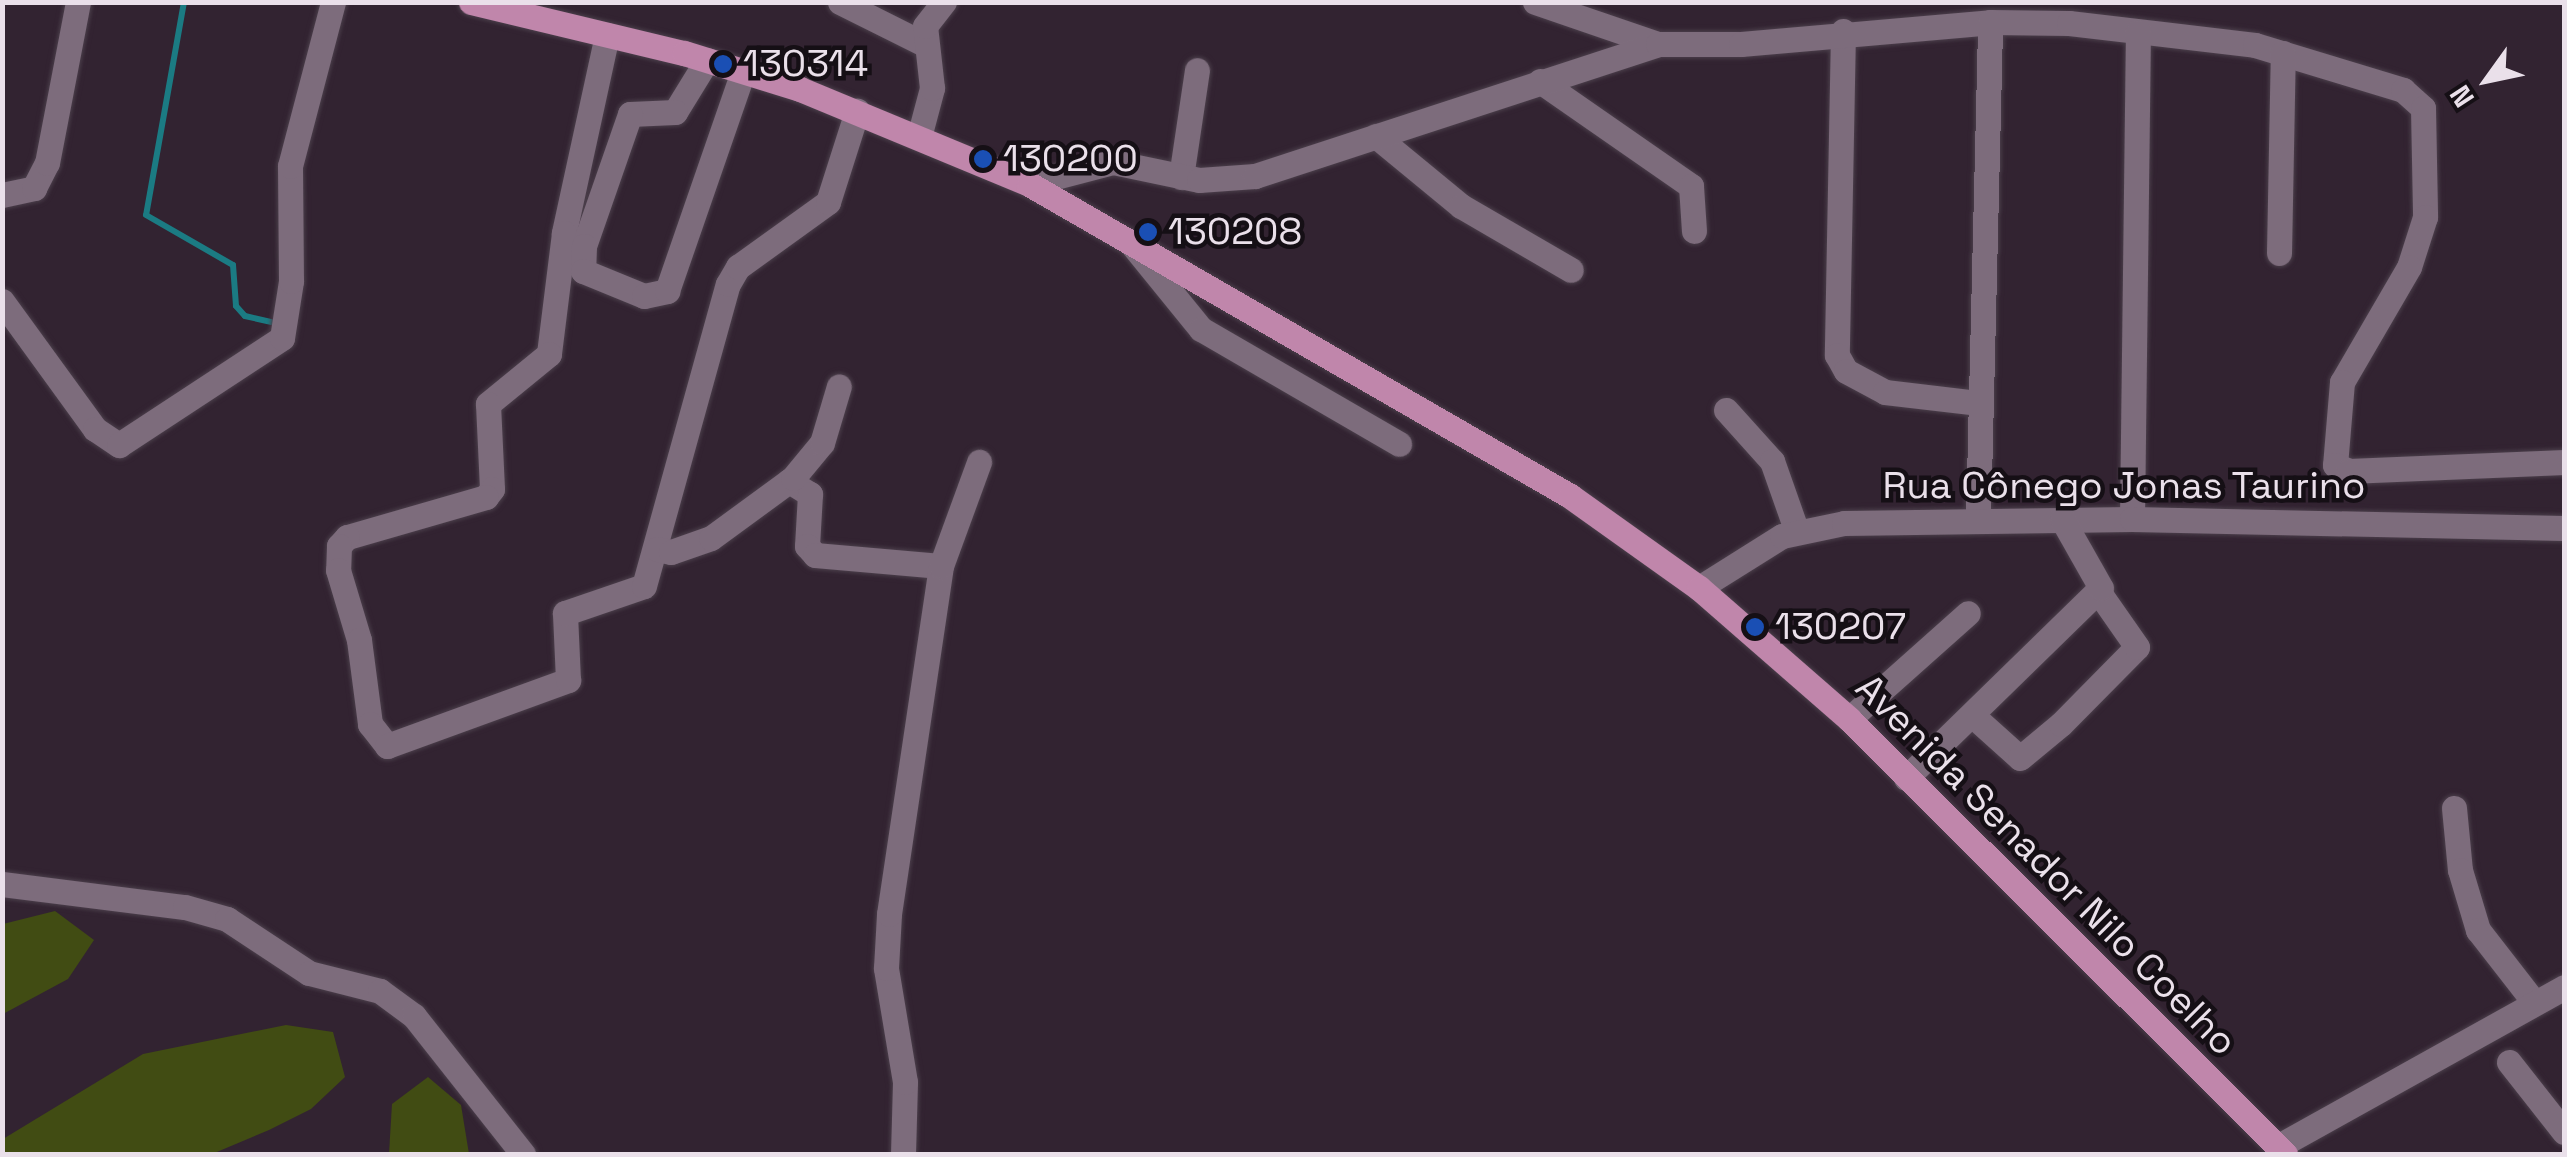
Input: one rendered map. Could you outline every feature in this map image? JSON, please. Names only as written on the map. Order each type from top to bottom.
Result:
[{"type":"main road","name":"Avenida Senador Nilo Coelho","points":[[471,2],[534,11],[743,71],[857,111],[1029,184],[1488,445],[1699,588],[1848,719],[2281,1151]]},
{"type":"street","points":[[2,195],[34,188],[48,163],[78,2]]},
{"type":"street","points":[[2,301],[95,429],[119,445],[282,338],[291,281],[290,166],[332,2]]},
{"type":"street","points":[[840,2],[922,43]]},
{"type":"street","points":[[919,138],[932,88],[922,43],[931,15],[944,2]]},
{"type":"street","points":[[1535,2],[1658,44]]},
{"type":"street","points":[[1978,520],[1990,22]]},
{"type":"street","points":[[1029,184],[1113,162],[1181,177],[1255,176],[1658,44],[1741,44],[1843,31],[1990,22],[2138,32],[2283,53],[2279,253]]},
{"type":"street","points":[[1843,31],[1837,355],[1846,371],[1885,392],[1979,403]]},
{"type":"street","points":[[2132,520],[2138,32]]},
{"type":"street","points":[[608,35],[564,234],[549,354],[488,404],[492,489],[486,497],[347,537],[339,546],[338,570],[377,736],[387,746],[568,680],[564,614],[639,590],[657,549],[728,284],[738,267],[828,202],[857,111]]},
{"type":"street","name":"Rua Cônego Jonas Taurino","points":[[2283,53],[2402,90],[2423,108],[2425,217],[2418,244],[2348,368],[2332,452],[2334,466],[2350,471],[2564,462]]},
{"type":"street","points":[[707,60],[674,112],[630,114],[584,246],[584,271],[644,296],[667,291],[743,71]]},
{"type":"street","points":[[1181,177],[1197,70]]},
{"type":"street","points":[[1540,81],[1691,186],[1694,231]]},
{"type":"street","points":[[1376,136],[1461,206],[1572,270]]},
{"type":"street","points":[[1128,239],[1201,328],[1399,444]]},
{"type":"street","points":[[657,549],[681,550],[711,538],[789,481],[822,443],[839,386]]},
{"type":"street","points":[[1726,410],[1772,461],[1796,532]]},
{"type":"street","points":[[903,1154],[905,1082],[886,968],[888,914],[941,566],[979,462]]},
{"type":"street","points":[[789,481],[810,494],[806,536],[815,555],[941,566]]},
{"type":"street","points":[[1972,715],[2020,758],[2062,724],[2136,646],[2098,591],[2099,578],[2062,520]]},
{"type":"street","name":"Rua Cônego Jonas Taurino","points":[[1699,588],[1754,549],[1796,532],[1844,522],[2132,520],[2564,528]]},
{"type":"street","points":[[1906,778],[2098,591]]},
{"type":"street","points":[[1848,719],[1968,613]]},
{"type":"street","points":[[2454,808],[2460,870],[2478,930],[2534,1002]]},
{"type":"street","points":[[2,884],[185,907],[227,918],[308,972],[380,991],[414,1016],[523,1154]]},
{"type":"street","points":[[2281,1151],[2564,987]]},
{"type":"street","points":[[2509,1062],[2564,1132]]},
{"type":"green space","points":[[55,911],[94,940],[68,979],[3,1014],[3,924]]},
{"type":"green space","points":[[286,1025],[333,1032],[345,1077],[311,1109],[269,1130],[212,1154],[3,1154],[3,1139],[143,1054]]},
{"type":"green space","points":[[428,1077],[461,1105],[469,1154],[389,1154],[392,1104]]},
{"type":"waterway","points":[[184,2],[146,215],[233,265],[236,306],[245,316],[276,323]]},
{"type":"place","name":"130314","points":[[723,64]]},
{"type":"place","name":"130200","points":[[983,159]]},
{"type":"place","name":"130208","points":[[1148,232]]},
{"type":"place","name":"130207","points":[[1755,627]]}]
